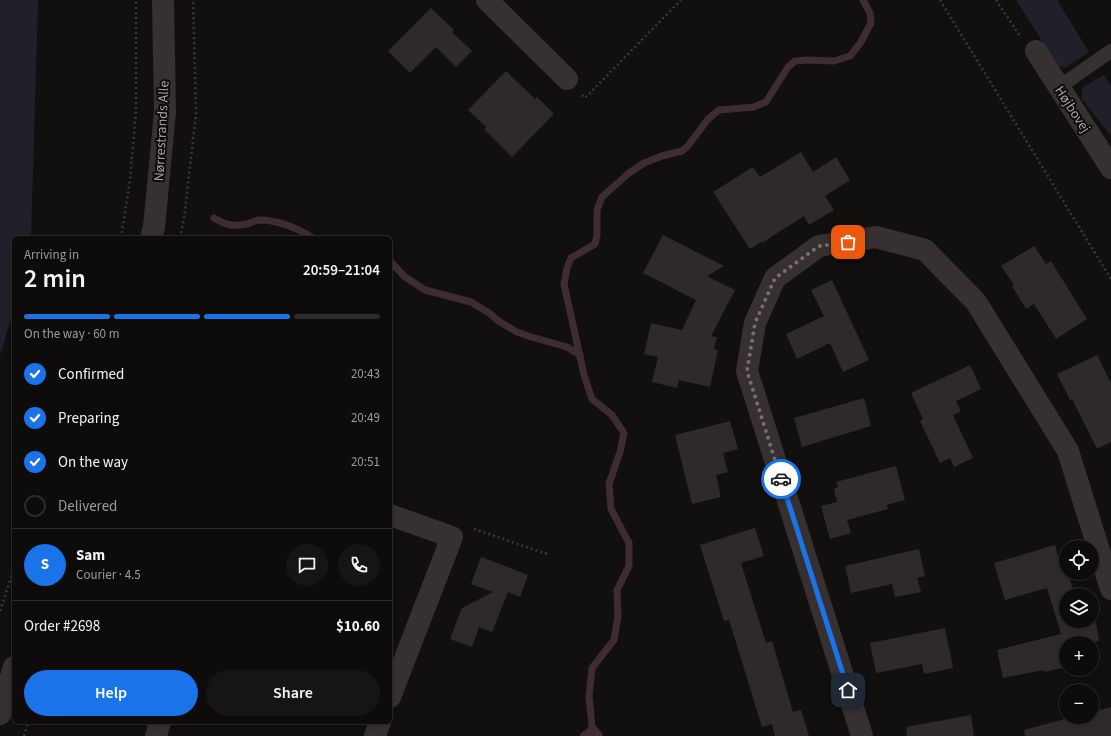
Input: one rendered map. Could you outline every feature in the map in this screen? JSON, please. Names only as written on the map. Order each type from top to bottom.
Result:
[{"type":"street","name":"Nørrestrands Alle","points":[[152,236],[154,227],[165,112],[163,0]]},
{"type":"street","points":[[486,0],[567,79]]},
{"type":"street","name":"Højbovej","points":[[1036,51],[1111,168]]},
{"type":"street","points":[[862,736],[747,371],[755,323],[775,278],[819,246],[876,237],[925,250],[976,302],[1068,451],[1111,589]]},
{"type":"street","points":[[392,516],[452,537],[392,692]]},
{"type":"street","points":[[0,714],[12,674]]},
{"type":"street","points":[[156,736],[159,724]]},
{"type":"street","points":[[375,736],[379,724]]},
{"type":"lane","points":[[1059,87],[1111,51]]},
{"type":"path","points":[[121,236],[130,180],[136,112],[136,0]]},
{"type":"path","points":[[180,236],[184,219],[196,114],[193,0]]},
{"type":"path","points":[[567,79],[585,98],[681,0]]},
{"type":"path","points":[[940,0],[1111,279]]},
{"type":"path","points":[[996,0],[1024,43],[1036,51]]},
{"type":"path","points":[[452,537],[472,528],[547,554]]},
{"type":"path","points":[[0,610],[12,575]]},
{"type":"path","points":[[24,736],[27,724]]},
{"type":"shaded area","points":[[0,0],[38,0],[31,236],[12,236],[12,315],[0,356]]},
{"type":"shaded area","points":[[1016,0],[1057,0],[1089,52],[1065,68],[1058,66]]},
{"type":"shaded area","points":[[1104,75],[1111,86],[1111,136],[1081,98],[1083,87]]},
{"type":"shaded area","points":[[596,726],[603,736],[580,736],[580,734],[589,727]]},
{"type":"building","points":[[431,8],[454,30],[452,32],[472,51],[456,67],[436,47],[410,73],[388,51]]},
{"type":"building","points":[[506,71],[535,99],[537,97],[554,114],[512,157],[484,129],[486,127],[468,110]]},
{"type":"building","points":[[801,152],[813,172],[836,157],[850,180],[825,196],[834,210],[809,225],[804,216],[750,249],[713,192],[753,167],[760,177]]},
{"type":"building","points":[[663,235],[724,266],[707,276],[735,290],[711,336],[717,337],[714,349],[718,350],[710,387],[679,380],[677,388],[652,382],[658,357],[644,354],[651,323],[682,330],[696,300],[643,273]]},
{"type":"building","points":[[1034,246],[1046,264],[1051,261],[1087,319],[1056,339],[1034,304],[1026,309],[1012,286],[1014,285],[1001,266]]},
{"type":"building","points":[[832,280],[869,360],[843,372],[830,343],[797,359],[786,334],[824,316],[811,290]]},
{"type":"building","points":[[1097,355],[1111,383],[1111,442],[1097,449],[1072,399],[1070,400],[1057,374]]},
{"type":"building","points":[[970,365],[981,389],[956,401],[961,411],[953,415],[973,458],[954,467],[950,458],[940,463],[920,421],[923,419],[911,393]]},
{"type":"building","points":[[864,398],[871,426],[802,447],[794,418]]},
{"type":"building","points":[[730,421],[738,449],[723,453],[728,472],[716,475],[721,497],[692,504],[675,435]]},
{"type":"building","points":[[896,466],[905,500],[887,505],[888,509],[847,520],[851,533],[830,539],[821,506],[837,502],[834,489],[838,487],[836,482]]},
{"type":"building","points":[[755,528],[764,556],[741,563],[766,643],[772,641],[793,712],[801,710],[809,736],[775,736],[772,724],[762,727],[729,620],[724,621],[700,545]]},
{"type":"building","points":[[1055,545],[1059,556],[1059,580],[1070,580],[1073,588],[1059,588],[1059,627],[1047,588],[1005,600],[994,563]]},
{"type":"building","points":[[919,549],[925,576],[917,578],[921,592],[895,597],[892,584],[851,593],[845,566]]},
{"type":"building","points":[[481,557],[528,575],[520,597],[508,592],[492,632],[479,627],[472,647],[450,639],[462,608],[493,592],[471,584]]},
{"type":"building","points":[[945,628],[953,668],[924,674],[922,664],[876,673],[870,643]]},
{"type":"building","points":[[1059,628],[1097,628],[1098,636],[1059,636],[1059,669],[1044,672],[1043,670],[1003,678],[997,650],[1061,634]]},
{"type":"building","points":[[1111,707],[1111,736],[1025,736],[1024,730],[1059,721],[1059,724],[1099,724],[1099,710]]},
{"type":"building","points":[[971,715],[974,736],[907,736],[906,727]]},
{"type":"waterway","points":[[592,726],[589,697],[592,668],[614,640],[618,616],[617,590],[629,566],[629,543],[611,509],[609,484],[620,452],[624,433],[612,415],[592,399],[584,375],[564,284],[567,268],[571,258],[595,244],[597,235],[597,210],[602,197],[629,173],[644,163],[662,156],[682,151],[688,146],[708,119],[719,110],[754,107],[766,102],[788,67],[795,61],[834,61],[850,56],[861,42],[871,23],[870,13],[863,0]]},
{"type":"waterway","points":[[214,218],[226,224],[234,225],[247,224],[259,220],[273,221],[294,228],[309,236]]},
{"type":"waterway","points":[[392,263],[405,277],[425,290],[471,302],[517,332],[567,347],[580,355]]},
{"type":"way so far","points":[[781,479],[747,371],[755,323],[775,278],[819,246],[848,242]]},
{"type":"route","points":[[781,479],[848,690]]}]
